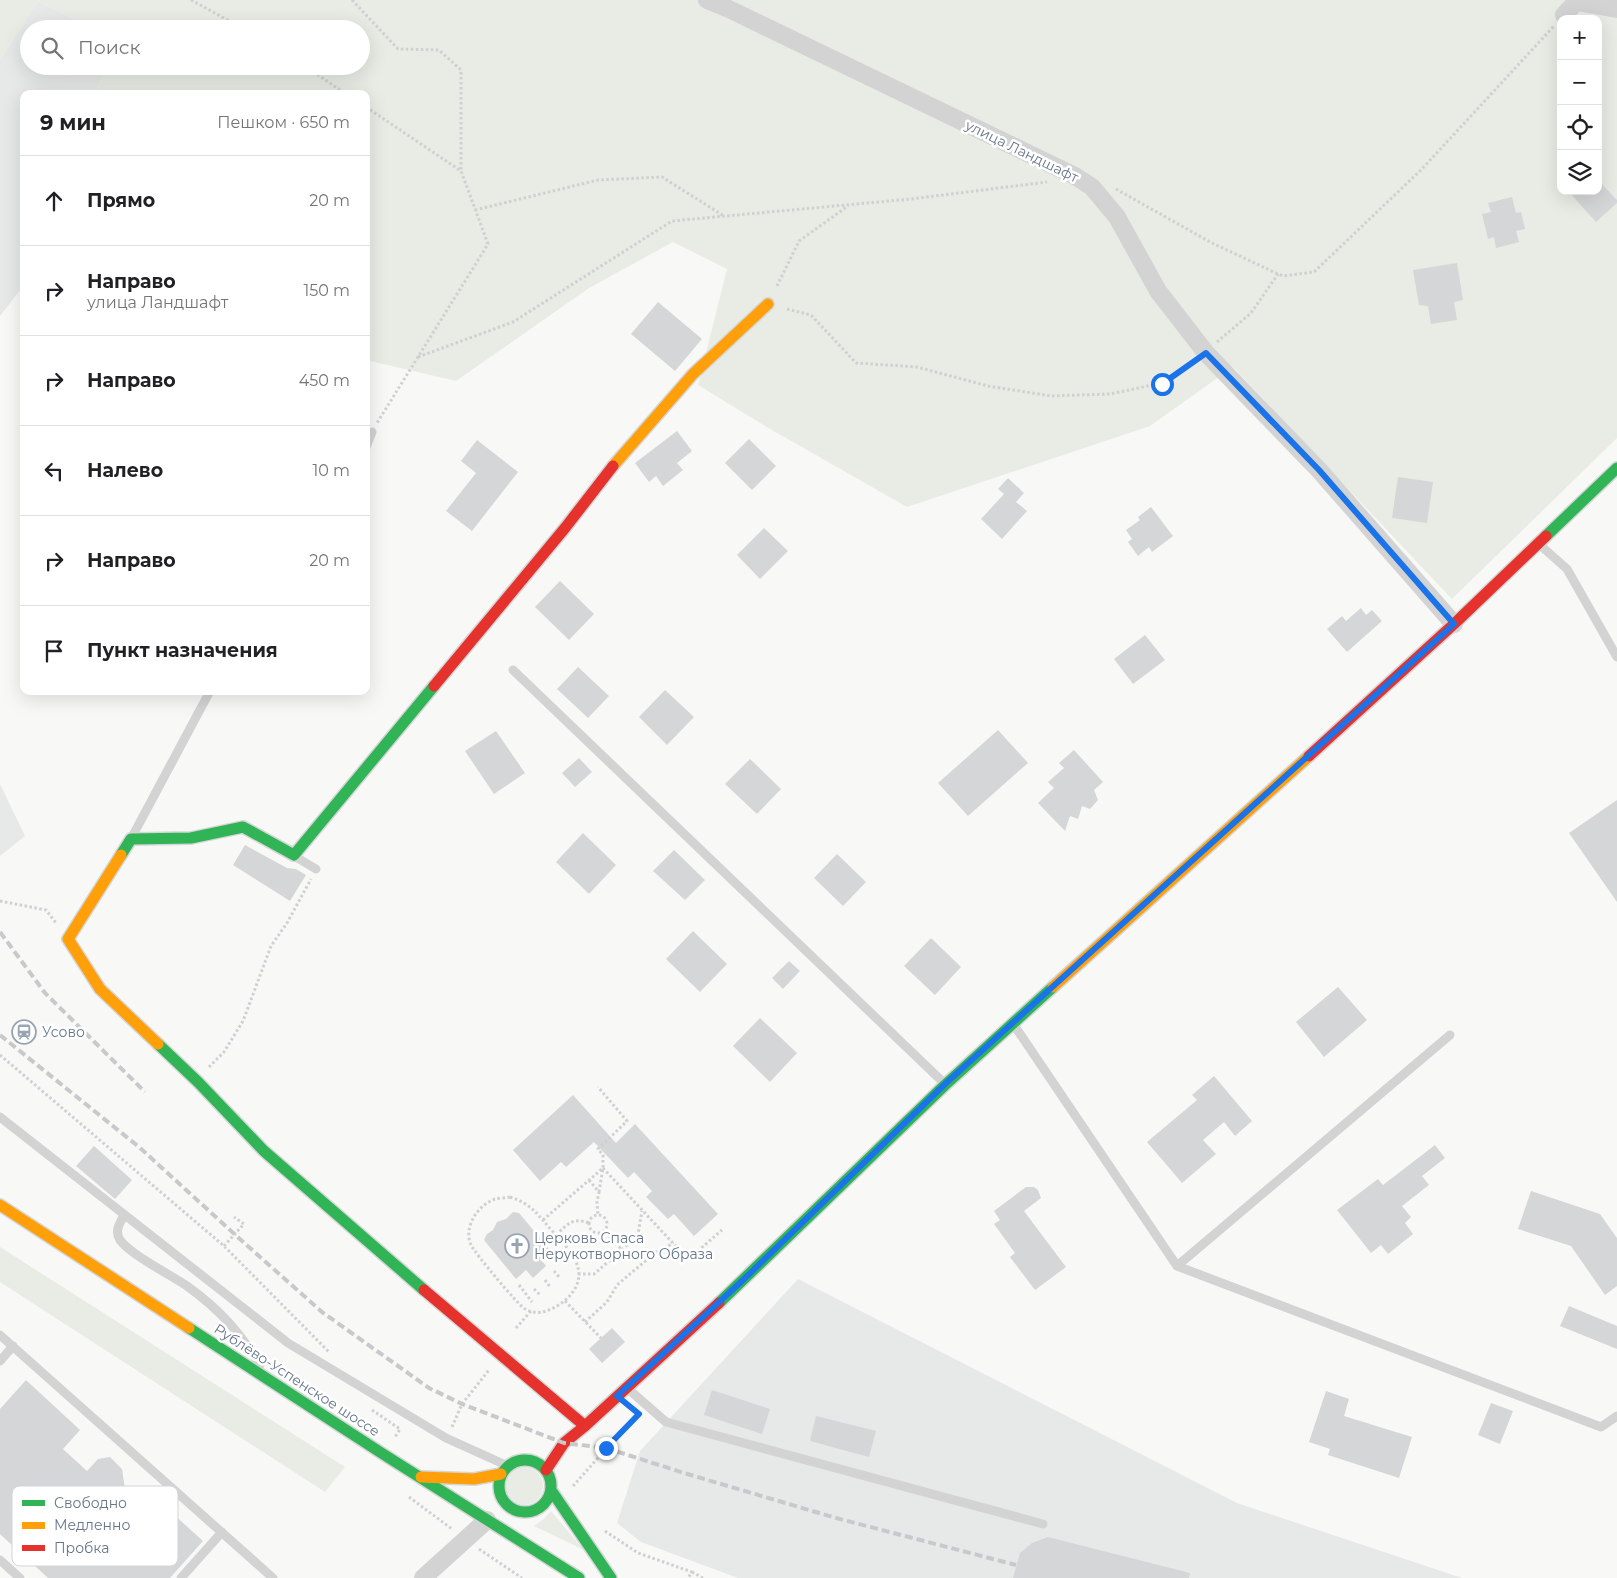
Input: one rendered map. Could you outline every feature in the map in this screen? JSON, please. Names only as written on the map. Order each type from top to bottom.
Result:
[{"type":"street","name":"улица Ландшафт","points":[[707,0],[1066,171],[1092,187],[1117,218],[1158,291],[1206,353],[1319,470],[1454,624]]},
{"type":"street","points":[[1570,9],[1617,9]]},
{"type":"street","points":[[585,1426],[370,1245],[264,1150],[195,1079],[100,989],[68,939],[131,840],[191,838],[242,827],[294,855],[558,536],[600,481],[693,374],[768,304]]},
{"type":"street","points":[[546,1470],[564,1443],[627,1388],[742,1281],[945,1084],[1454,624],[1540,544],[1617,468]]},
{"type":"street","name":"Рублёво-Успенское шоссе","points":[[0,1204],[419,1477],[579,1578]]},
{"type":"street","points":[[419,1477],[474,1479],[504,1470],[517,1461],[528,1460],[538,1463],[546,1470],[551,1490],[548,1499],[542,1506],[533,1511],[514,1510],[506,1505],[500,1496],[498,1485],[504,1470]]},
{"type":"street","points":[[551,1490],[611,1578]]},
{"type":"street","points":[[423,1578],[506,1505]]},
{"type":"lane","points":[[370,437],[372,432]]},
{"type":"lane","points":[[1540,544],[1567,569],[1617,657]]},
{"type":"lane","points":[[513,670],[945,1084]]},
{"type":"lane","points":[[131,840],[208,695]]},
{"type":"lane","points":[[294,855],[316,869]]},
{"type":"lane","points":[[1012,1022],[1178,1266],[1601,1427],[1617,1416]]},
{"type":"lane","points":[[1178,1266],[1450,1035]]},
{"type":"lane","points":[[0,1117],[288,1343],[446,1438],[504,1470]]},
{"type":"lane","points":[[124,1215],[118,1227],[118,1238],[127,1248],[188,1287],[226,1317],[244,1340],[269,1380]]},
{"type":"lane","points":[[0,1335],[170,1486]]},
{"type":"lane","points":[[0,1361],[13,1346]]},
{"type":"lane","points":[[627,1388],[666,1422],[1043,1524]]},
{"type":"lane","points":[[178,1493],[273,1578]]},
{"type":"lane","points":[[181,1578],[222,1532]]},
{"type":"lane","points":[[0,1560],[20,1578]]},
{"type":"path","points":[[191,0],[228,20]]},
{"type":"path","points":[[352,0],[398,49],[439,50],[461,70],[460,170],[488,244],[372,432]]},
{"type":"path","points":[[1108,184],[1210,242],[1278,274],[1283,276],[1314,272],[1420,170],[1570,9]]},
{"type":"path","points":[[318,75],[340,90]]},
{"type":"path","points":[[370,110],[460,170]]},
{"type":"path","points":[[475,210],[598,180],[662,177],[725,216]]},
{"type":"path","points":[[418,357],[513,322],[672,221],[850,205],[1050,182]]},
{"type":"path","points":[[850,205],[799,241],[768,304],[811,316],[856,363],[916,367],[988,386],[1051,396],[1110,394],[1162,384],[1206,353],[1251,313],[1278,274]]},
{"type":"path","points":[[195,1079],[224,1052],[243,1021],[270,946],[287,923],[316,869]]},
{"type":"path","points":[[0,901],[46,910],[68,939]]},
{"type":"path","points":[[0,1055],[224,1246],[330,1352]]},
{"type":"path","points":[[598,1086],[627,1121],[598,1149],[603,1155],[603,1168],[597,1202],[598,1215]]},
{"type":"path","points":[[543,1220],[603,1168]]},
{"type":"path","points":[[603,1168],[684,1255],[692,1256],[722,1230]]},
{"type":"path","points":[[588,1180],[599,1192]]},
{"type":"path","points":[[510,1198],[524,1202],[543,1220],[570,1251],[577,1264],[578,1278],[573,1291],[565,1301],[552,1309],[539,1313],[523,1308],[513,1298],[471,1245],[469,1231],[473,1217],[482,1206],[495,1199],[510,1198]]},
{"type":"path","points":[[578,1274],[594,1274],[638,1234],[642,1210]]},
{"type":"path","points":[[598,1215],[603,1216],[608,1225],[604,1231],[597,1233],[589,1226],[589,1223],[592,1217],[598,1215]]},
{"type":"path","points":[[224,1246],[244,1224],[234,1217]]},
{"type":"path","points":[[556,1235],[571,1222],[581,1220],[589,1223]]},
{"type":"path","points":[[604,1231],[622,1250]]},
{"type":"path","points":[[585,1322],[607,1302],[617,1285],[656,1252],[663,1251],[673,1242]]},
{"type":"path","points":[[554,1271],[560,1278]]},
{"type":"path","points":[[544,1280],[550,1287]]},
{"type":"path","points":[[519,1285],[532,1302]]},
{"type":"path","points":[[534,1288],[540,1295]]},
{"type":"path","points":[[565,1301],[601,1338]]},
{"type":"path","points":[[516,1328],[531,1311]]},
{"type":"path","points":[[451,1427],[462,1404],[500,1356]]},
{"type":"path","points":[[570,1488],[639,1414],[617,1396]]},
{"type":"path","points":[[600,1528],[638,1553],[692,1572],[703,1578]]},
{"type":"path","points":[[466,1540],[522,1578]]},
{"type":"path","points":[[688,1578],[692,1572]]},
{"type":"shaded area","points":[[0,0],[1617,0],[1617,438],[1452,599],[1233,367],[1150,426],[907,507],[772,430],[698,385],[727,269],[673,242],[589,288],[456,381],[370,361],[370,90],[97,90],[103,75],[370,75],[370,20],[76,20],[38,1],[26,20],[20,20],[20,28],[0,59]]},
{"type":"shaded area","points":[[38,1],[76,20],[26,20]]},
{"type":"shaded area","points":[[20,28],[20,75],[103,75],[97,90],[20,90],[20,290],[0,316],[0,59]]},
{"type":"shaded area","points":[[0,784],[25,836],[0,856]]},
{"type":"shaded area","points":[[0,1247],[345,1467],[325,1492],[0,1282]]},
{"type":"shaded area","points":[[798,1279],[1237,1503],[1462,1578],[738,1578],[641,1542],[617,1523],[640,1451]]},
{"type":"shaded area","points":[[524,1467],[538,1472],[543,1486],[538,1500],[524,1505],[510,1500],[505,1486],[510,1472]]},
{"type":"shaded area","points":[[551,1511],[584,1550],[534,1526]]},
{"type":"building","points":[[1602,184],[1617,200],[1617,203],[1596,222],[1572,195],[1602,195]]},
{"type":"building","points":[[1512,197],[1516,213],[1521,212],[1525,229],[1516,231],[1519,242],[1496,248],[1494,237],[1488,239],[1482,214],[1491,212],[1488,203]]},
{"type":"building","points":[[1457,263],[1463,300],[1454,302],[1457,320],[1431,324],[1428,306],[1419,305],[1413,270]]},
{"type":"building","points":[[658,302],[702,339],[675,371],[631,334]]},
{"type":"building","points":[[677,431],[692,451],[677,463],[683,470],[663,486],[656,476],[649,482],[635,463]]},
{"type":"building","points":[[749,439],[776,466],[752,490],[725,463]]},
{"type":"building","points":[[477,440],[518,472],[472,531],[446,511],[476,473],[461,461]]},
{"type":"building","points":[[1398,477],[1433,482],[1427,523],[1392,518]]},
{"type":"building","points":[[1008,478],[1024,493],[1016,502],[1027,511],[1002,539],[981,519],[1004,494],[998,489]]},
{"type":"building","points":[[1151,507],[1173,536],[1152,552],[1149,547],[1138,556],[1128,542],[1132,539],[1126,530],[1140,520],[1138,517]]},
{"type":"building","points":[[764,528],[788,551],[760,579],[737,555]]},
{"type":"building","points":[[560,581],[594,614],[569,640],[535,607]]},
{"type":"building","points":[[1361,608],[1366,615],[1372,610],[1382,621],[1347,652],[1327,629],[1342,616],[1346,621]]},
{"type":"building","points":[[1145,635],[1165,660],[1133,684],[1114,659]]},
{"type":"building","points":[[578,667],[609,696],[588,718],[557,689]]},
{"type":"building","points":[[665,690],[694,717],[667,745],[639,717]]},
{"type":"building","points":[[998,730],[1028,763],[968,816],[938,783]]},
{"type":"building","points":[[496,731],[525,773],[494,794],[465,751]]},
{"type":"building","points":[[1074,750],[1103,782],[1094,790],[1098,800],[1090,809],[1082,806],[1078,819],[1070,816],[1065,831],[1038,803],[1054,788],[1048,782],[1064,768],[1059,763]]},
{"type":"building","points":[[579,758],[592,772],[575,787],[562,773]]},
{"type":"building","points":[[750,759],[781,789],[757,814],[725,784]]},
{"type":"building","points":[[1617,800],[1617,902],[1569,833]]},
{"type":"building","points":[[583,833],[616,865],[589,894],[556,862]]},
{"type":"building","points":[[245,845],[287,868],[296,869],[306,875],[290,901],[233,865]]},
{"type":"building","points":[[674,850],[705,880],[685,900],[653,871]]},
{"type":"building","points":[[837,854],[866,882],[843,906],[814,878]]},
{"type":"building","points":[[693,931],[727,964],[700,992],[666,959]]},
{"type":"building","points":[[931,938],[961,967],[935,995],[904,966]]},
{"type":"building","points":[[789,961],[800,971],[783,989],[772,978]]},
{"type":"building","points":[[1338,987],[1367,1020],[1324,1057],[1296,1022]]},
{"type":"building","points":[[760,1018],[797,1053],[770,1082],[733,1046]]},
{"type":"building","points":[[1214,1076],[1252,1121],[1235,1136],[1224,1122],[1203,1140],[1216,1154],[1182,1183],[1147,1142],[1197,1100],[1192,1095]]},
{"type":"building","points":[[573,1095],[616,1143],[635,1124],[718,1214],[694,1236],[674,1214],[668,1219],[646,1197],[652,1191],[634,1172],[628,1178],[594,1142],[566,1167],[561,1162],[540,1181],[513,1150]]},
{"type":"building","points":[[1435,1145],[1445,1158],[1422,1176],[1429,1185],[1402,1206],[1411,1217],[1405,1223],[1413,1234],[1388,1254],[1381,1245],[1371,1253],[1337,1210],[1378,1179],[1383,1185]]},
{"type":"building","points":[[94,1146],[132,1180],[115,1199],[76,1166]]},
{"type":"building","points":[[1026,1187],[1034,1187],[1038,1190],[1041,1198],[1024,1211],[1066,1267],[1035,1290],[1010,1257],[1015,1253],[994,1224],[1000,1220],[994,1211]]},
{"type":"building","points":[[1531,1191],[1600,1214],[1617,1238],[1617,1286],[1605,1295],[1571,1246],[1518,1229]]},
{"type":"building","name":"Церковь Спаса Нерукотворного Образа","points":[[513,1212],[519,1213],[550,1250],[540,1258],[546,1266],[533,1278],[526,1270],[516,1279],[484,1240],[497,1222],[506,1219]]},
{"type":"building","points":[[1569,1306],[1617,1326],[1617,1349],[1560,1326]]},
{"type":"building","points":[[612,1328],[625,1342],[602,1363],[589,1349]]},
{"type":"building","points":[[26,1380],[80,1430],[63,1449],[87,1471],[98,1459],[110,1457],[122,1469],[125,1486],[12,1486],[12,1545],[0,1534],[0,1409]]},
{"type":"building","points":[[712,1390],[770,1409],[762,1434],[704,1415]]},
{"type":"building","points":[[1326,1391],[1349,1399],[1344,1416],[1412,1437],[1399,1478],[1328,1455],[1330,1449],[1309,1442]]},
{"type":"building","points":[[1491,1403],[1513,1411],[1500,1444],[1478,1435]]},
{"type":"building","points":[[816,1416],[876,1431],[869,1457],[810,1441]]},
{"type":"building","points":[[178,1518],[203,1541],[170,1578],[48,1578],[35,1566],[178,1566]]},
{"type":"building","points":[[1048,1537],[1190,1573],[1189,1578],[1013,1578],[1020,1553],[1032,1543]]},
{"type":"railway","points":[[0,932],[45,993],[145,1092]]},
{"type":"railway","points":[[0,1035],[139,1147],[322,1312],[429,1388],[462,1404],[564,1443],[606,1448],[836,1518],[1016,1565]]},
{"type":"traffic: fast","points":[[1546,536],[1617,468]]},
{"type":"traffic: fast","points":[[121,855],[131,839],[191,838],[243,827],[294,855],[434,686]]},
{"type":"traffic: fast","points":[[719,1303],[945,1085],[1053,987]]},
{"type":"traffic: fast","points":[[158,1044],[198,1082],[264,1151],[424,1290]]},
{"type":"traffic: fast","points":[[189,1328],[579,1578]]},
{"type":"traffic: fast","points":[[520,1460],[530,1460],[540,1464],[547,1471],[551,1486],[547,1501],[540,1508],[530,1512],[520,1512],[510,1508],[503,1501],[499,1491],[499,1481],[503,1471],[510,1464],[520,1460]]},
{"type":"traffic: fast","points":[[551,1490],[611,1578]]},
{"type":"traffic: slow","points":[[613,466],[693,374],[768,304]]},
{"type":"traffic: slow","points":[[1053,987],[1309,756]]},
{"type":"traffic: slow","points":[[121,855],[68,939],[100,989],[158,1044]]},
{"type":"traffic: slow","points":[[0,1205],[189,1328]]},
{"type":"traffic: slow","points":[[421,1477],[474,1479],[501,1474]]},
{"type":"traffic: jam","points":[[434,686],[565,528],[613,466]]},
{"type":"traffic: jam","points":[[1309,756],[1454,624],[1546,536]]},
{"type":"traffic: jam","points":[[424,1290],[585,1426]]},
{"type":"traffic: jam","points":[[546,1470],[564,1443],[719,1303]]},
{"type":"place","name":"Усово","points":[[24,1032]]},
{"type":"place","name":"Церковь Спаса Нерукотворного Образа","points":[[517,1246]]},
{"type":"route","points":[[606,1448],[639,1414],[617,1396],[742,1281],[945,1084],[1012,1022],[1454,624],[1319,470],[1206,353],[1162,384]]}]
